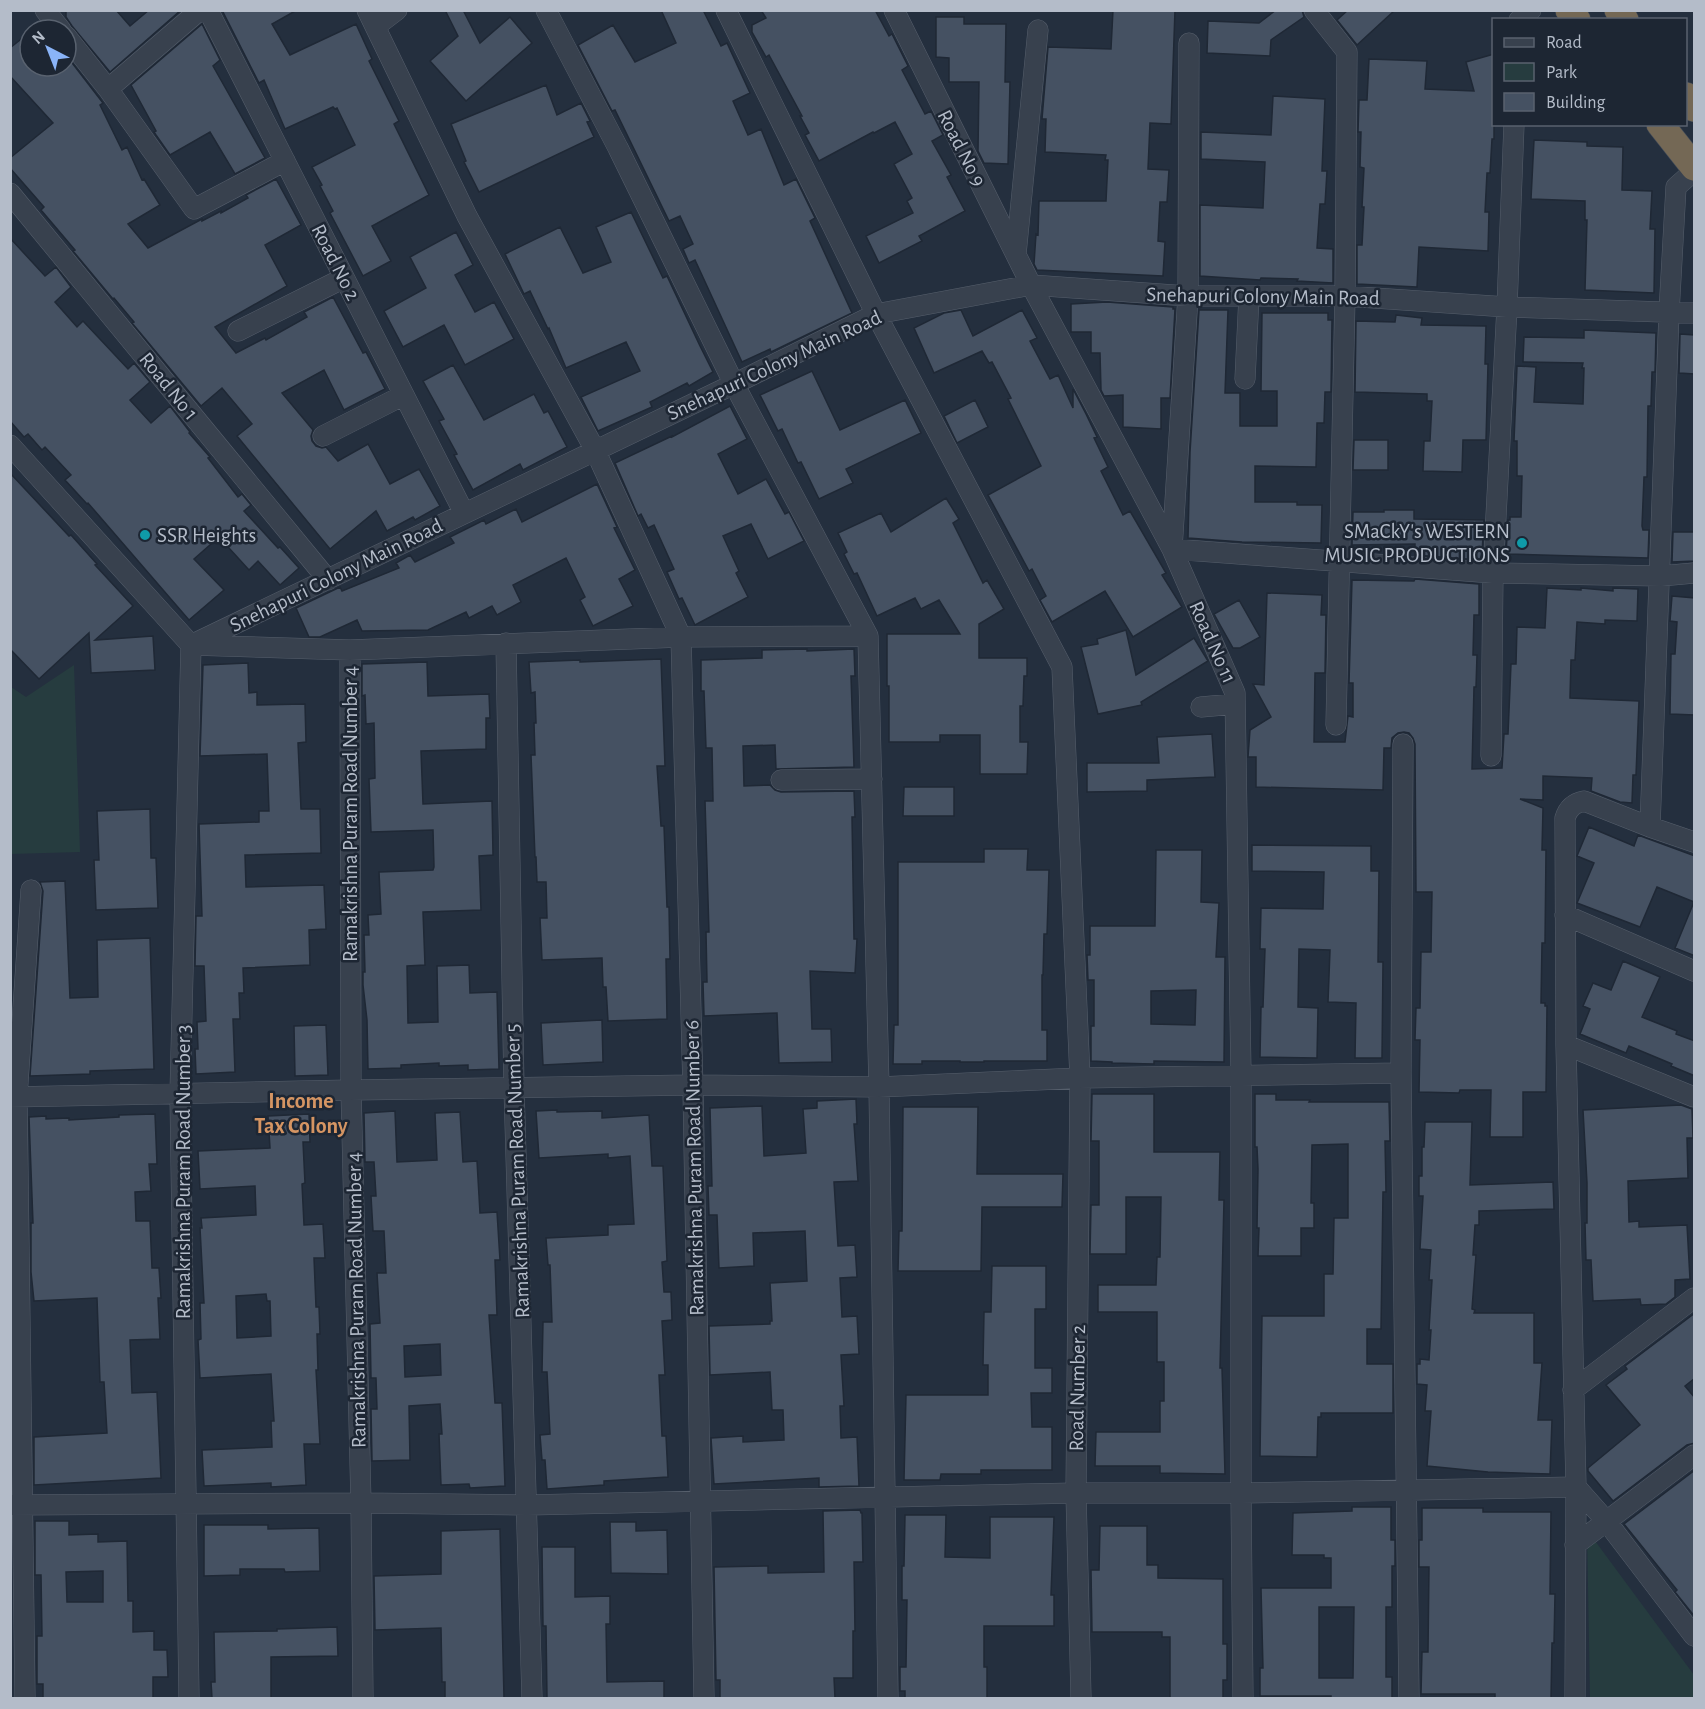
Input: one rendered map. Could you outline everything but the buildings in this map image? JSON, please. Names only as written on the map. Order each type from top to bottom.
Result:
[{"type":"highway","points":[[1662,126],[1695,169]]},
{"type":"street","points":[[108,89],[200,10]]},
{"type":"street","name":"Road No 2","points":[[208,10],[464,513]]},
{"type":"street","points":[[397,10],[371,18],[466,216],[595,450],[681,637]]},
{"type":"street","points":[[546,10],[623,159],[734,384],[868,636],[879,1087],[888,1698]]},
{"type":"street","name":"Road Number 2","points":[[726,10],[876,314],[1062,667],[1080,1078],[1076,1493],[1081,1698]]},
{"type":"street","name":"Road No 9","points":[[894,10],[1031,285]]},
{"type":"street","points":[[1314,10],[1347,52],[1346,296],[1336,725]]},
{"type":"street","points":[[1016,254],[1038,30]]},
{"type":"street","points":[[1189,43],[1188,296],[1172,549],[1493,573],[1661,576],[1695,573]]},
{"type":"street","points":[[78,51],[194,209],[285,161]]},
{"type":"street","points":[[1491,756],[1493,573],[1514,126]]},
{"type":"street","points":[[1650,827],[1669,313],[1676,187],[1695,169]]},
{"type":"street","name":"Road No 1","points":[[10,193],[328,580]]},
{"type":"street","points":[[238,331],[344,278]]},
{"type":"street","name":"Snehapuri Colony Main Road","points":[[190,645],[876,314],[1031,285],[1188,296],[1346,296],[1507,307],[1695,313]]},
{"type":"street","name":"Road No 11","points":[[1031,285],[1172,549],[1235,693],[1241,1076],[1243,1698]]},
{"type":"street","points":[[1245,379],[1249,296]]},
{"type":"street","points":[[323,436],[404,395]]},
{"type":"street","points":[[10,445],[190,645],[350,650],[681,637],[868,636]]},
{"type":"street","name":"Ramakrishna Puram Road Number 6","points":[[681,637],[693,1085],[704,1698]]},
{"type":"street","name":"Ramakrishna Puram Road Number 5","points":[[506,643],[514,1088],[532,1698]]},
{"type":"street","name":"Ramakrishna Puram Road Number 3","points":[[189,1698],[180,1094],[190,645]]},
{"type":"street","name":"Ramakrishna Puram Road Number 4","points":[[350,650],[351,1090],[361,1503],[363,1698]]},
{"type":"street","points":[[1201,707],[1235,704]]},
{"type":"street","points":[[1403,744],[1401,1073],[1409,1698]]},
{"type":"street","points":[[781,780],[872,779]]},
{"type":"street","points":[[1575,1698],[1576,1487],[1566,1045],[1565,818],[1572,806],[1584,801],[1695,842]]},
{"type":"street","points":[[25,1698],[16,1505],[14,1097],[31,890]]},
{"type":"street","points":[[1564,915],[1695,971]]},
{"type":"street","points":[[1566,1045],[1695,1097]]},
{"type":"street","points":[[14,1097],[693,1085],[879,1087],[1080,1078],[1401,1073]]},
{"type":"street","points":[[1573,1390],[1695,1298]]},
{"type":"street","points":[[1575,1545],[1695,1455]]},
{"type":"street","points":[[16,1505],[361,1503],[527,1505],[884,1496],[1576,1487]]},
{"type":"street","points":[[1576,1487],[1695,1635]]},
{"type":"green space","points":[[74,665],[80,852],[11,854],[11,687],[26,697]]},
{"type":"green space","points":[[1587,1530],[1694,1675],[1694,1698],[1590,1698]]},
{"type":"place","name":"SSR Heights","points":[[145,535]]},
{"type":"place","name":"SMaCkY's WESTERN MUSIC PRODUCTIONS","points":[[1522,543]]},
{"type":"district","name":"Income Tax Colony","points":[[301,1112]]}]
